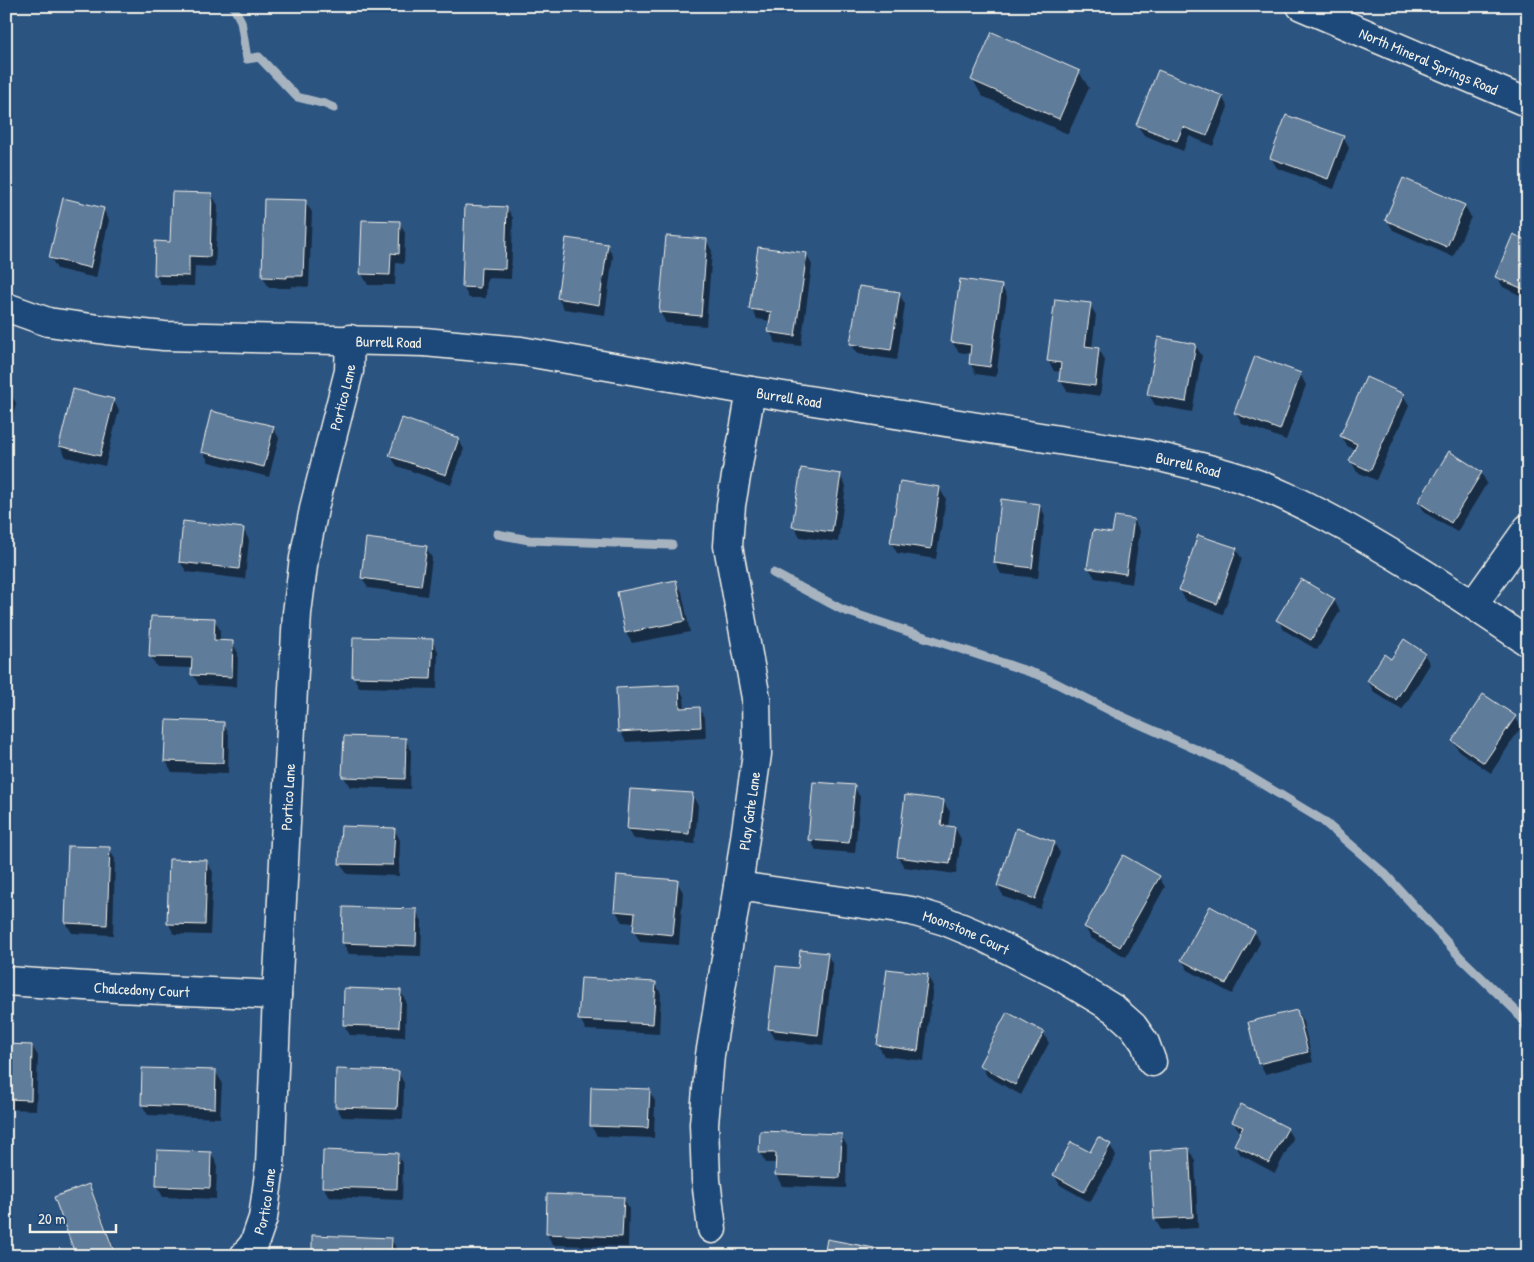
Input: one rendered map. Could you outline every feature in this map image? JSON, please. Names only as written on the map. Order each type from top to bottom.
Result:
[{"type":"street","name":"North Mineral Springs Road","points":[[1301,6],[1528,104]]},
{"type":"street","name":"Burrell Road","points":[[6,307],[48,322],[164,336],[424,342],[521,351],[751,391],[1147,454],[1247,480],[1299,502],[1348,528],[1414,568],[1528,642]]},
{"type":"street","name":"Portico Lane","points":[[244,1256],[254,1244],[263,1218],[270,1157],[298,613],[304,558],[315,504],[349,371],[350,339]]},
{"type":"street","name":"Play Gate Lane","points":[[712,1229],[706,1180],[704,1124],[710,1055],[738,886],[757,754],[756,698],[728,546],[731,505],[751,391]]},
{"type":"street","points":[[1473,606],[1528,528]]},
{"type":"street","name":"Moonstone Court","points":[[738,886],[912,911],[945,921],[981,936],[1058,975],[1114,1009],[1134,1026],[1145,1043],[1152,1062]]},
{"type":"street","name":"Chalcedony Court","points":[[6,981],[277,995]]},
{"type":"building","points":[[992,32],[1080,71],[1059,119],[971,80]]},
{"type":"building","points":[[1158,70],[1223,96],[1207,136],[1183,127],[1177,141],[1136,125]]},
{"type":"building","points":[[1286,115],[1344,136],[1328,179],[1270,158]]},
{"type":"building","points":[[1403,178],[1465,205],[1447,247],[1385,220]]},
{"type":"building","points":[[172,192],[212,193],[210,257],[189,256],[189,276],[154,275],[155,241],[170,242]]},
{"type":"building","points":[[63,198],[104,208],[90,268],[49,258]]},
{"type":"building","points":[[264,199],[306,200],[303,276],[287,276],[287,278],[262,277]]},
{"type":"building","points":[[465,205],[507,207],[505,269],[481,268],[480,288],[462,287]]},
{"type":"building","points":[[362,220],[400,221],[399,254],[391,253],[390,275],[360,274]]},
{"type":"building","points":[[1513,234],[1528,241],[1528,291],[1495,277]]},
{"type":"building","points":[[666,236],[707,239],[701,316],[659,312]]},
{"type":"building","points":[[566,238],[608,244],[599,305],[557,298]]},
{"type":"building","points":[[758,247],[807,253],[795,336],[768,332],[771,312],[749,309]]},
{"type":"building","points":[[960,279],[1002,285],[990,367],[969,364],[971,345],[951,342]]},
{"type":"building","points":[[859,286],[900,292],[891,350],[850,344]]},
{"type":"building","points":[[1055,299],[1091,303],[1085,346],[1099,348],[1095,386],[1059,381],[1061,363],[1047,361]]},
{"type":"building","points":[[1158,337],[1196,344],[1186,402],[1147,395]]},
{"type":"building","points":[[1255,356],[1301,373],[1280,430],[1234,413]]},
{"type":"building","points":[[1366,377],[1404,394],[1370,471],[1349,461],[1357,444],[1340,436]]},
{"type":"building","points":[[73,389],[114,399],[100,456],[59,446]]},
{"type":"building","points":[[6,390],[11,392],[6,409]]},
{"type":"building","points":[[211,411],[274,426],[264,467],[201,452]]},
{"type":"building","points":[[402,418],[459,438],[446,475],[389,456]]},
{"type":"building","points":[[1449,451],[1482,472],[1451,523],[1418,502]]},
{"type":"building","points":[[801,468],[841,474],[832,532],[792,527]]},
{"type":"building","points":[[900,481],[940,487],[931,549],[890,543]]},
{"type":"building","points":[[1001,499],[1040,504],[1032,568],[994,563]]},
{"type":"building","points":[[1115,516],[1134,519],[1126,574],[1087,568],[1093,530],[1112,533]]},
{"type":"building","points":[[183,521],[244,528],[239,569],[179,562]]},
{"type":"building","points":[[1198,535],[1237,548],[1217,604],[1179,590]]},
{"type":"building","points":[[366,538],[427,546],[421,586],[361,578]]},
{"type":"building","points":[[1301,579],[1335,599],[1311,640],[1276,620]]},
{"type":"building","points":[[676,580],[685,621],[625,633],[617,592]]},
{"type":"building","points":[[151,616],[215,618],[214,640],[233,641],[232,677],[191,675],[192,658],[149,657]]},
{"type":"building","points":[[353,637],[433,639],[431,679],[352,677]]},
{"type":"building","points":[[1404,639],[1425,653],[1396,700],[1367,681],[1384,654],[1391,659]]},
{"type":"building","points":[[679,685],[680,708],[700,707],[701,727],[618,732],[616,688]]},
{"type":"building","points":[[1483,694],[1516,716],[1484,763],[1452,741]]},
{"type":"building","points":[[166,720],[224,722],[223,763],[164,761]]},
{"type":"building","points":[[344,736],[406,738],[405,779],[342,777]]},
{"type":"building","points":[[813,782],[855,785],[849,843],[808,840]]},
{"type":"building","points":[[630,789],[693,793],[689,834],[627,829]]},
{"type":"building","points":[[905,795],[944,800],[941,825],[955,827],[950,864],[897,857]]},
{"type":"building","points":[[341,826],[395,828],[393,865],[339,864]]},
{"type":"building","points":[[1016,828],[1055,842],[1035,899],[997,886]]},
{"type":"building","points":[[68,846],[110,847],[107,925],[65,923]]},
{"type":"building","points":[[1123,855],[1160,876],[1120,947],[1084,927]]},
{"type":"building","points":[[169,859],[207,860],[205,925],[167,924]]},
{"type":"building","points":[[617,875],[678,880],[673,935],[633,931],[635,913],[614,911]]},
{"type":"building","points":[[1210,906],[1255,931],[1226,984],[1181,960]]},
{"type":"building","points":[[343,907],[417,909],[416,946],[342,943]]},
{"type":"building","points":[[800,950],[828,953],[818,1035],[768,1029],[776,966],[798,968]]},
{"type":"building","points":[[887,969],[928,974],[918,1051],[877,1045]]},
{"type":"building","points":[[581,978],[656,982],[653,1024],[578,1020]]},
{"type":"building","points":[[344,988],[401,990],[399,1027],[343,1025]]},
{"type":"building","points":[[1297,1010],[1308,1052],[1258,1064],[1248,1022]]},
{"type":"building","points":[[1007,1012],[1044,1032],[1015,1085],[979,1065]]},
{"type":"building","points":[[6,1044],[32,1045],[31,1100],[6,1099]]},
{"type":"building","points":[[142,1068],[216,1070],[215,1108],[141,1105]]},
{"type":"building","points":[[336,1069],[399,1071],[397,1109],[335,1107]]},
{"type":"building","points":[[591,1087],[650,1089],[648,1128],[590,1126]]},
{"type":"building","points":[[1241,1104],[1288,1128],[1269,1163],[1234,1145],[1243,1127],[1232,1122]]},
{"type":"building","points":[[760,1131],[842,1134],[840,1178],[775,1175],[776,1153],[759,1153]]},
{"type":"building","points":[[1098,1137],[1111,1144],[1084,1192],[1053,1175],[1071,1142],[1090,1152]]},
{"type":"building","points":[[1189,1148],[1193,1217],[1154,1219],[1150,1151]]},
{"type":"building","points":[[157,1150],[211,1152],[210,1188],[156,1186]]},
{"type":"building","points":[[323,1150],[398,1153],[397,1189],[322,1187]]},
{"type":"building","points":[[89,1184],[115,1254],[111,1256],[76,1256],[54,1197]]},
{"type":"building","points":[[547,1194],[624,1197],[622,1237],[546,1234]]},
{"type":"building","points":[[312,1235],[392,1238],[391,1256],[312,1256]]},
{"type":"building","points":[[827,1239],[874,1248],[873,1256],[824,1256]]},
{"type":"waterway","points":[[233,6],[241,21],[247,59],[259,57],[297,97],[334,108]]},
{"type":"waterway","points":[[497,534],[529,540],[672,545]]},
{"type":"waterway","points":[[773,573],[843,610],[1042,676],[1119,715],[1229,764],[1322,820],[1386,875],[1462,959],[1516,1011],[1528,1029]]}]
